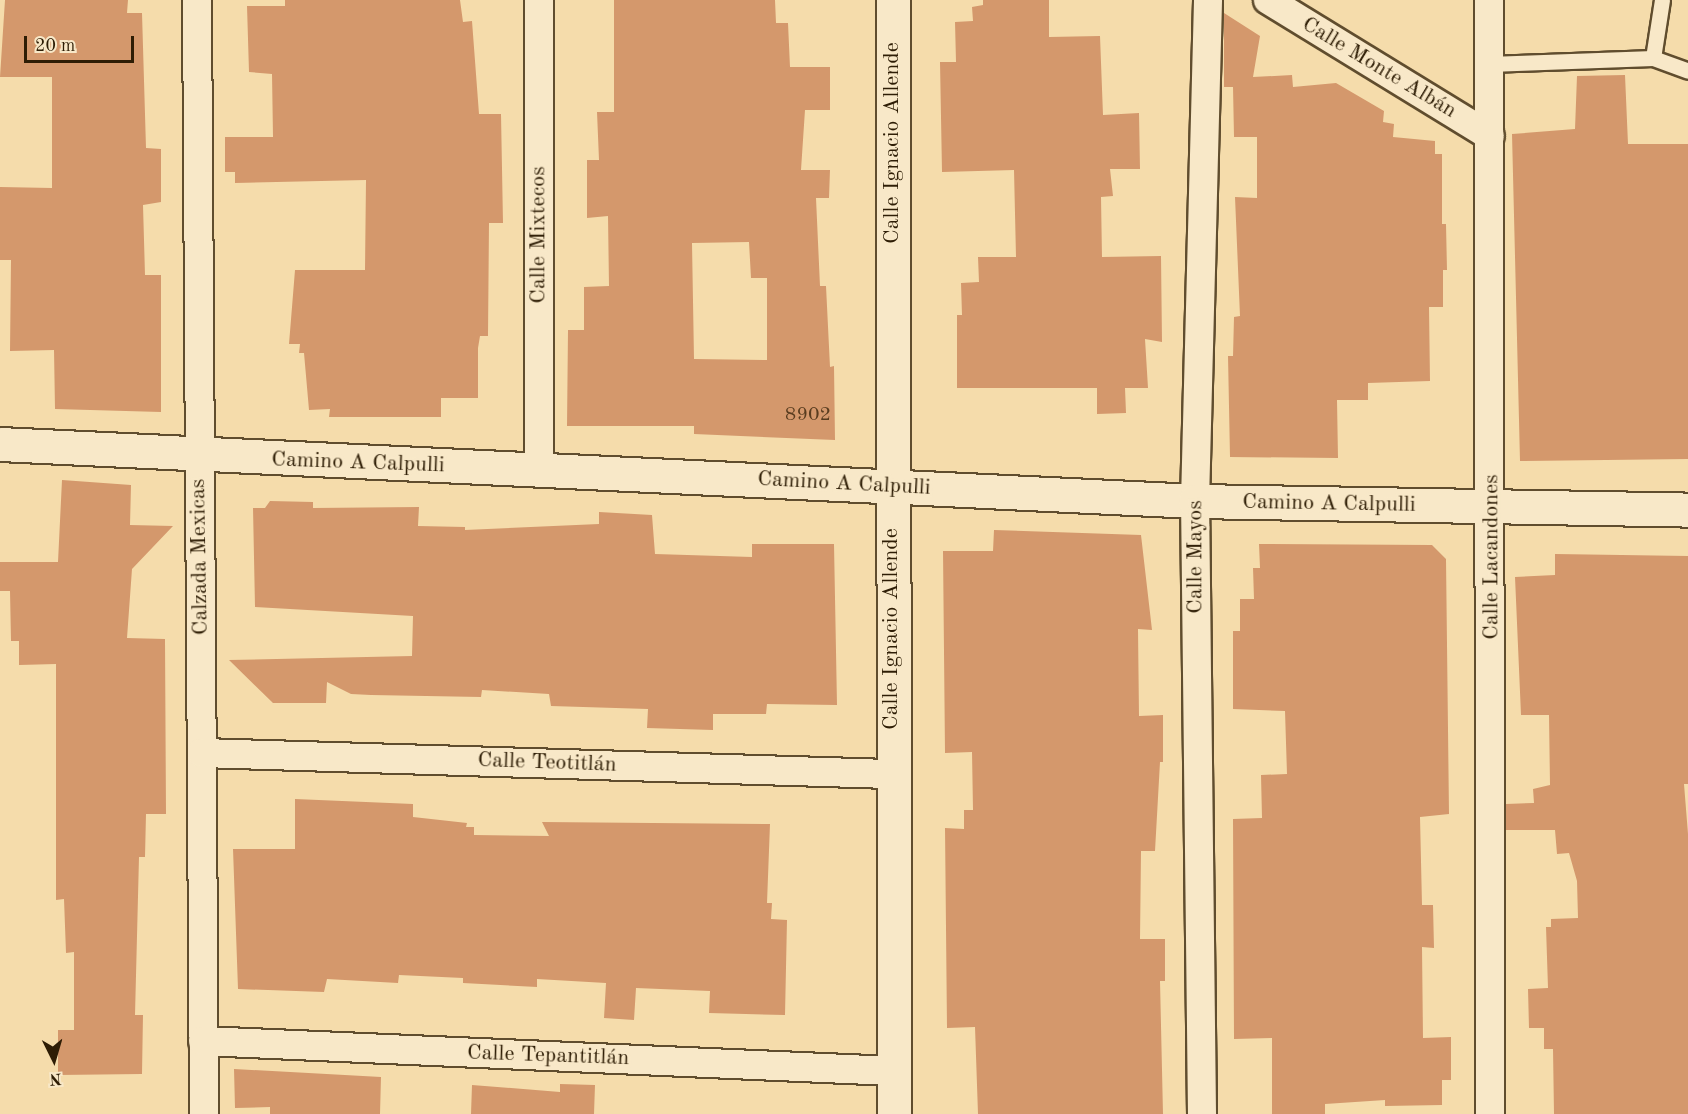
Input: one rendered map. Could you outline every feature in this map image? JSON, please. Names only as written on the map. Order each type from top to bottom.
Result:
[{"type":"street","name":"Calzada Mexicas","points":[[197,0],[204,1114]]},
{"type":"street","name":"Calle Mixtecos","points":[[538,0],[539,471]]},
{"type":"street","name":"Calle Ignacio Allende","points":[[893,0],[891,774],[894,1114]]},
{"type":"street","name":"Calle Mayos","points":[[1202,1114],[1195,501],[1208,0]]},
{"type":"street","name":"Calle Monte Albán","points":[[1268,0],[1490,136]]},
{"type":"street","name":"Calle Lacandones","points":[[1489,0],[1492,507],[1490,1114]]},
{"type":"street","name":"Camino A Calpulli","points":[[0,444],[199,457],[1195,501],[1688,510]]},
{"type":"street","name":"Calle Teotitlán","points":[[202,753],[891,774]]},
{"type":"street","name":"Calle Tepantitlán","points":[[203,1041],[893,1071]]},
{"type":"lane","points":[[1653,58],[1662,0]]},
{"type":"lane","points":[[1489,64],[1653,58],[1688,71]]},
{"type":"building","points":[[5,0],[128,0],[127,13],[142,13],[146,148],[161,149],[161,202],[143,205],[145,275],[161,275],[161,412],[55,409],[54,350],[10,351],[11,260],[0,260],[0,187],[52,188],[52,77],[0,77]]},
{"type":"building","points":[[285,0],[460,0],[463,22],[472,21],[479,114],[501,114],[503,223],[489,223],[488,336],[480,336],[478,348],[478,398],[441,398],[441,417],[329,417],[330,409],[309,410],[304,353],[299,353],[300,344],[289,344],[295,270],[365,270],[366,180],[235,183],[235,172],[225,172],[225,137],[273,137],[272,74],[249,72],[247,6],[285,6]]},
{"type":"building","points":[[614,0],[775,0],[776,23],[788,23],[790,67],[830,67],[830,110],[805,110],[801,170],[830,170],[829,198],[816,198],[820,286],[826,286],[830,367],[834,366],[835,440],[694,434],[694,426],[567,426],[568,330],[584,330],[584,287],[609,286],[608,216],[587,218],[587,160],[599,160],[597,112],[614,112]],"holes":[[[749,242],[751,278],[767,278],[767,360],[694,359],[692,243]]]},
{"type":"building","points":[[983,0],[1049,0],[1049,37],[1100,36],[1103,115],[1139,113],[1140,169],[1110,169],[1113,196],[1101,197],[1102,257],[1161,256],[1162,342],[1145,339],[1148,388],[1125,388],[1126,413],[1097,414],[1097,388],[957,388],[957,315],[962,315],[961,283],[979,282],[978,257],[1016,257],[1014,170],[942,172],[940,62],[956,62],[955,22],[973,21],[972,7],[983,5]]},
{"type":"building","points":[[1224,13],[1260,36],[1253,77],[1292,75],[1293,87],[1336,83],[1384,111],[1383,122],[1394,124],[1393,137],[1435,141],[1435,154],[1442,154],[1442,224],[1446,224],[1447,270],[1443,270],[1443,307],[1429,307],[1430,381],[1368,383],[1368,400],[1337,400],[1338,458],[1230,457],[1228,356],[1233,356],[1234,317],[1240,316],[1235,197],[1257,198],[1257,137],[1234,137],[1233,87],[1224,87]]},
{"type":"building","points":[[1625,75],[1628,144],[1688,144],[1688,459],[1520,461],[1512,134],[1575,129],[1577,76]]},
{"type":"building","points":[[62,480],[131,485],[130,525],[173,526],[132,569],[127,638],[165,639],[166,814],[146,814],[145,857],[139,857],[135,1015],[143,1015],[142,1074],[58,1075],[58,1030],[74,1030],[74,952],[66,953],[64,899],[56,900],[56,664],[19,665],[19,641],[11,641],[10,591],[0,591],[0,562],[58,562]]},
{"type":"building","points":[[270,501],[313,502],[313,508],[419,507],[418,526],[465,527],[465,530],[599,524],[599,512],[652,515],[655,554],[752,557],[752,544],[834,544],[837,705],[767,704],[766,714],[713,714],[713,730],[647,728],[648,709],[551,706],[549,694],[482,690],[481,697],[351,694],[327,682],[326,703],[273,703],[229,660],[412,656],[413,616],[255,607],[253,508],[265,508]]},
{"type":"building","points":[[994,530],[1141,535],[1152,630],[1138,629],[1139,716],[1163,715],[1163,762],[1160,762],[1155,851],[1141,851],[1140,939],[1165,939],[1165,981],[1160,981],[1163,1114],[978,1114],[975,1027],[947,1028],[945,828],[964,829],[964,810],[973,810],[972,752],[945,753],[943,551],[993,551]]},
{"type":"building","points":[[1259,544],[1432,545],[1446,559],[1449,814],[1420,817],[1422,905],[1433,905],[1434,948],[1422,947],[1423,1038],[1451,1037],[1451,1080],[1442,1080],[1442,1105],[1385,1106],[1385,1100],[1325,1104],[1325,1114],[1272,1114],[1272,1038],[1234,1039],[1233,819],[1262,818],[1261,775],[1287,774],[1285,711],[1233,709],[1233,631],[1240,631],[1240,599],[1254,599],[1253,568],[1260,568]]},
{"type":"building","points":[[1555,554],[1688,556],[1688,784],[1684,784],[1688,834],[1688,1114],[1554,1114],[1553,1049],[1544,1049],[1544,1028],[1529,1028],[1528,989],[1548,988],[1546,927],[1551,927],[1551,919],[1578,918],[1577,881],[1569,853],[1557,854],[1555,830],[1506,830],[1506,804],[1534,803],[1533,789],[1550,785],[1549,715],[1521,715],[1515,577],[1555,575]]},
{"type":"building","points":[[295,799],[413,804],[413,817],[467,823],[466,827],[474,827],[474,835],[549,836],[542,822],[770,824],[767,903],[772,903],[771,919],[787,920],[785,1015],[709,1013],[710,991],[636,988],[634,1020],[604,1018],[606,983],[537,979],[537,987],[463,983],[463,978],[399,975],[398,983],[327,979],[324,992],[238,989],[233,849],[295,849]]},
{"type":"building","points":[[234,1069],[381,1077],[380,1114],[270,1114],[270,1107],[235,1108]]},
{"type":"building","points":[[560,1084],[595,1085],[594,1114],[471,1114],[472,1085],[560,1092]]}]
